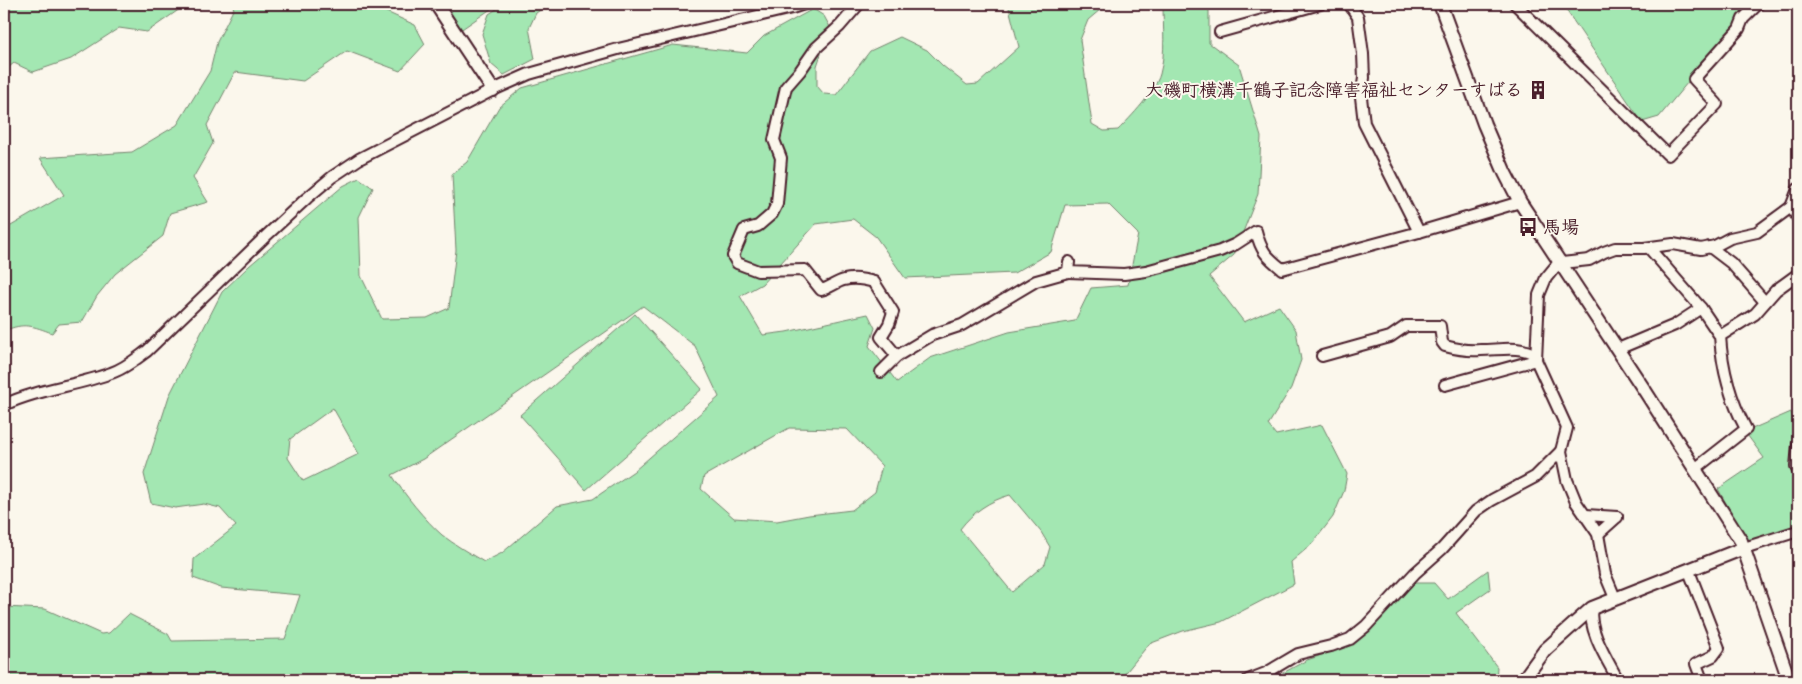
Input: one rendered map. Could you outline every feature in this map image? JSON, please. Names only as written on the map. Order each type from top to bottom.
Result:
[{"type":"street","points":[[436,4],[493,90]]},
{"type":"street","points":[[4,405],[24,396],[113,373],[130,363],[147,350],[267,235],[332,177],[359,159],[493,90],[538,71],[618,49],[804,4]]},
{"type":"street","points":[[859,4],[840,26],[816,48],[786,87],[774,140],[782,158],[777,204],[772,214],[758,226],[744,230],[733,256],[737,263],[758,271],[805,270],[821,290],[843,280],[860,278],[874,282],[893,312],[889,324],[881,337],[896,356]]},
{"type":"street","points":[[1220,32],[1320,4]]},
{"type":"street","points":[[1349,4],[1358,17],[1364,78],[1361,97],[1364,123],[1419,232]]},
{"type":"street","points":[[1440,4],[1443,18],[1484,124],[1520,202],[1618,349],[1744,548],[1790,680]]},
{"type":"street","points":[[1516,4],[1668,155],[1718,104],[1694,79],[1739,29],[1743,19],[1758,4]]},
{"type":"street","points":[[1615,598],[1605,574],[1598,534],[1576,502],[1567,480],[1561,451],[1567,428],[1536,357],[1539,294],[1546,278],[1561,262],[1589,260],[1615,248],[1649,248],[1673,244],[1701,249],[1730,238],[1757,232],[1791,207],[1798,189]]},
{"type":"street","points":[[881,372],[896,356],[932,335],[962,325],[1036,281],[1069,267],[1124,274],[1146,271],[1220,251],[1236,244],[1256,231],[1259,246],[1265,256],[1282,268],[1419,232],[1520,202]]},
{"type":"street","points":[[1791,207],[1798,218]]},
{"type":"street","points":[[1710,247],[1731,263],[1766,302]]},
{"type":"street","points":[[1649,248],[1700,308],[1720,336],[1722,358],[1737,412],[1746,429],[1695,469]]},
{"type":"street","points":[[1720,336],[1755,314],[1776,290],[1798,274]]},
{"type":"street","points":[[1618,349],[1675,325],[1700,308]]},
{"type":"street","points":[[1322,356],[1390,337],[1406,326],[1440,326],[1442,342],[1445,346],[1478,350],[1519,349],[1527,350],[1536,357]]},
{"type":"street","points":[[1445,385],[1536,357]]},
{"type":"street","points":[[1798,445],[1796,467],[1798,471]]},
{"type":"street","points":[[1248,680],[1266,673],[1298,654],[1350,639],[1366,626],[1415,573],[1442,549],[1476,511],[1492,500],[1535,477],[1561,451]]},
{"type":"street","points":[[1586,515],[1617,517],[1598,534]]},
{"type":"street","points":[[1523,680],[1545,650],[1592,608],[1744,548],[1798,531]]},
{"type":"street","points":[[1689,571],[1719,648],[1713,656],[1696,664],[1702,680]]},
{"type":"street","points":[[1592,608],[1590,616],[1595,635],[1618,680]]},
{"type":"green space","points":[[4,4],[187,4],[147,32],[119,28],[71,59],[33,72],[14,63],[4,71]]},
{"type":"green space","points":[[230,4],[374,4],[382,10],[415,25],[425,44],[400,71],[347,51],[303,81],[235,72],[207,125],[213,143],[193,178],[208,202],[170,213],[163,236],[115,274],[97,296],[82,322],[59,324],[52,333],[28,326],[11,328],[4,331],[4,230],[64,195],[40,158],[132,152],[177,125],[210,71],[217,42],[234,8]]},
{"type":"green space","points":[[441,4],[498,4],[459,31]]},
{"type":"green space","points":[[504,4],[549,4],[536,13],[529,28],[535,59],[504,75],[491,64],[482,34],[489,14]]},
{"type":"green space","points":[[1008,4],[1107,4],[1088,20],[1080,40],[1092,124],[1104,131],[1118,130],[1148,96],[1160,74],[1164,48],[1163,4],[1209,4],[1209,43],[1239,65],[1261,137],[1258,194],[1234,255],[1209,276],[1244,322],[1279,306],[1296,330],[1301,360],[1291,388],[1268,425],[1276,435],[1322,425],[1347,474],[1344,491],[1333,517],[1312,544],[1291,562],[1294,584],[1221,622],[1183,631],[1149,644],[1123,676],[1113,680],[4,680],[4,607],[45,609],[101,634],[109,633],[129,614],[168,634],[172,641],[285,639],[300,595],[221,588],[193,578],[194,559],[236,526],[220,508],[204,504],[175,508],[151,503],[144,474],[169,396],[222,292],[249,266],[343,186],[359,178],[373,188],[359,217],[361,276],[382,319],[427,318],[449,308],[456,250],[452,174],[467,162],[499,107],[522,88],[673,45],[747,53],[764,36],[813,9],[824,16],[830,27],[817,66],[817,86],[824,94],[836,95],[870,51],[900,37],[927,50],[943,66],[967,85],[978,84],[1019,47]],"holes":[[[1108,204],[1138,234],[1128,285],[1091,288],[1075,321],[1009,332],[930,358],[897,382],[869,346],[875,328],[868,314],[786,332],[763,335],[740,296],[762,284],[816,224],[853,219],[876,237],[905,278],[1014,273],[1051,252],[1065,205]],[[643,306],[695,346],[719,397],[634,471],[593,499],[557,506],[502,553],[484,562],[442,535],[415,506],[392,475],[423,459]],[[333,408],[359,454],[303,481],[288,458],[290,439]],[[789,428],[847,429],[882,466],[875,492],[852,510],[777,521],[734,518],[701,489],[704,476]],[[1010,495],[1041,532],[1050,547],[1045,564],[1012,592],[960,529],[976,512],[995,500]]]},
{"type":"green space","points":[[1562,4],[1749,4],[1750,7],[1659,117],[1642,122]]},
{"type":"green space","points":[[635,314],[702,389],[586,490],[520,415]]},
{"type":"green space","points":[[1791,412],[1798,434],[1791,451],[1798,473],[1798,525],[1748,542],[1718,489],[1764,458],[1745,432]]},
{"type":"green space","points":[[1488,570],[1490,589],[1456,613],[1497,667],[1496,680],[1270,680],[1307,660],[1353,644],[1398,583],[1434,583],[1448,599]]},
{"type":"place","name":"大磯町横溝千鶴子記念障害福祉センターすばる","points":[[1538,90]]},
{"type":"place","name":"馬場","points":[[1528,227]]}]
